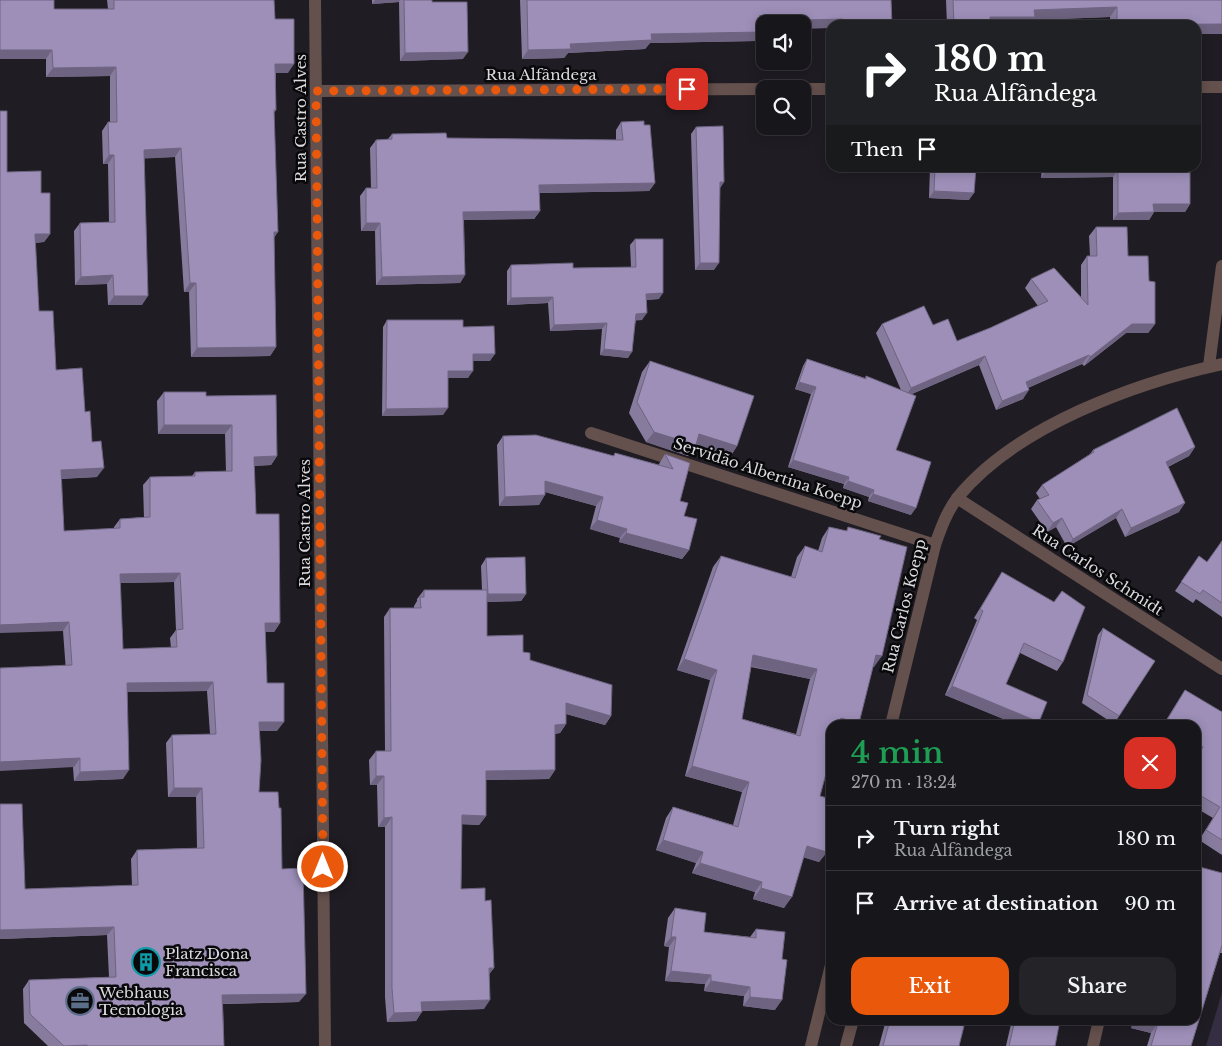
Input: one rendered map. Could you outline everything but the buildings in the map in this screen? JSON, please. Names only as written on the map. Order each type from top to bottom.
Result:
[{"type":"street","name":"Rua Castro Alves","points":[[316,0],[324,1046]]},
{"type":"street","points":[[1201,87],[1222,87]]},
{"type":"street","name":"Rua Alfândega","points":[[316,91],[756,89]]},
{"type":"street","points":[[811,89],[826,89]]},
{"type":"street","points":[[1216,365],[1222,266]]},
{"type":"street","name":"Rua Carlos Koepp","points":[[892,720],[935,545],[942,524],[957,498],[982,472],[1010,449],[1090,406],[1145,385],[1216,365]]},
{"type":"street","name":"Servidão Albertina Koepp","points":[[591,433],[935,545]]},
{"type":"street","name":"Rua Carlos Schmidt","points":[[957,498],[1222,669]]},
{"type":"street","points":[[811,1046],[826,985]]},
{"type":"street","points":[[846,1046],[852,1025]]},
{"type":"street","points":[[1093,1046],[1098,1025]]},
{"type":"shaded area","points":[[1222,993],[1222,1046],[1206,1046]]},
{"type":"place","name":"Platz Dona Francisca","points":[[146,962]]},
{"type":"place","name":"Webhaus Tecnologia","points":[[80,1001]]},
{"type":"route","points":[[323,867],[316,91],[687,89]]}]
